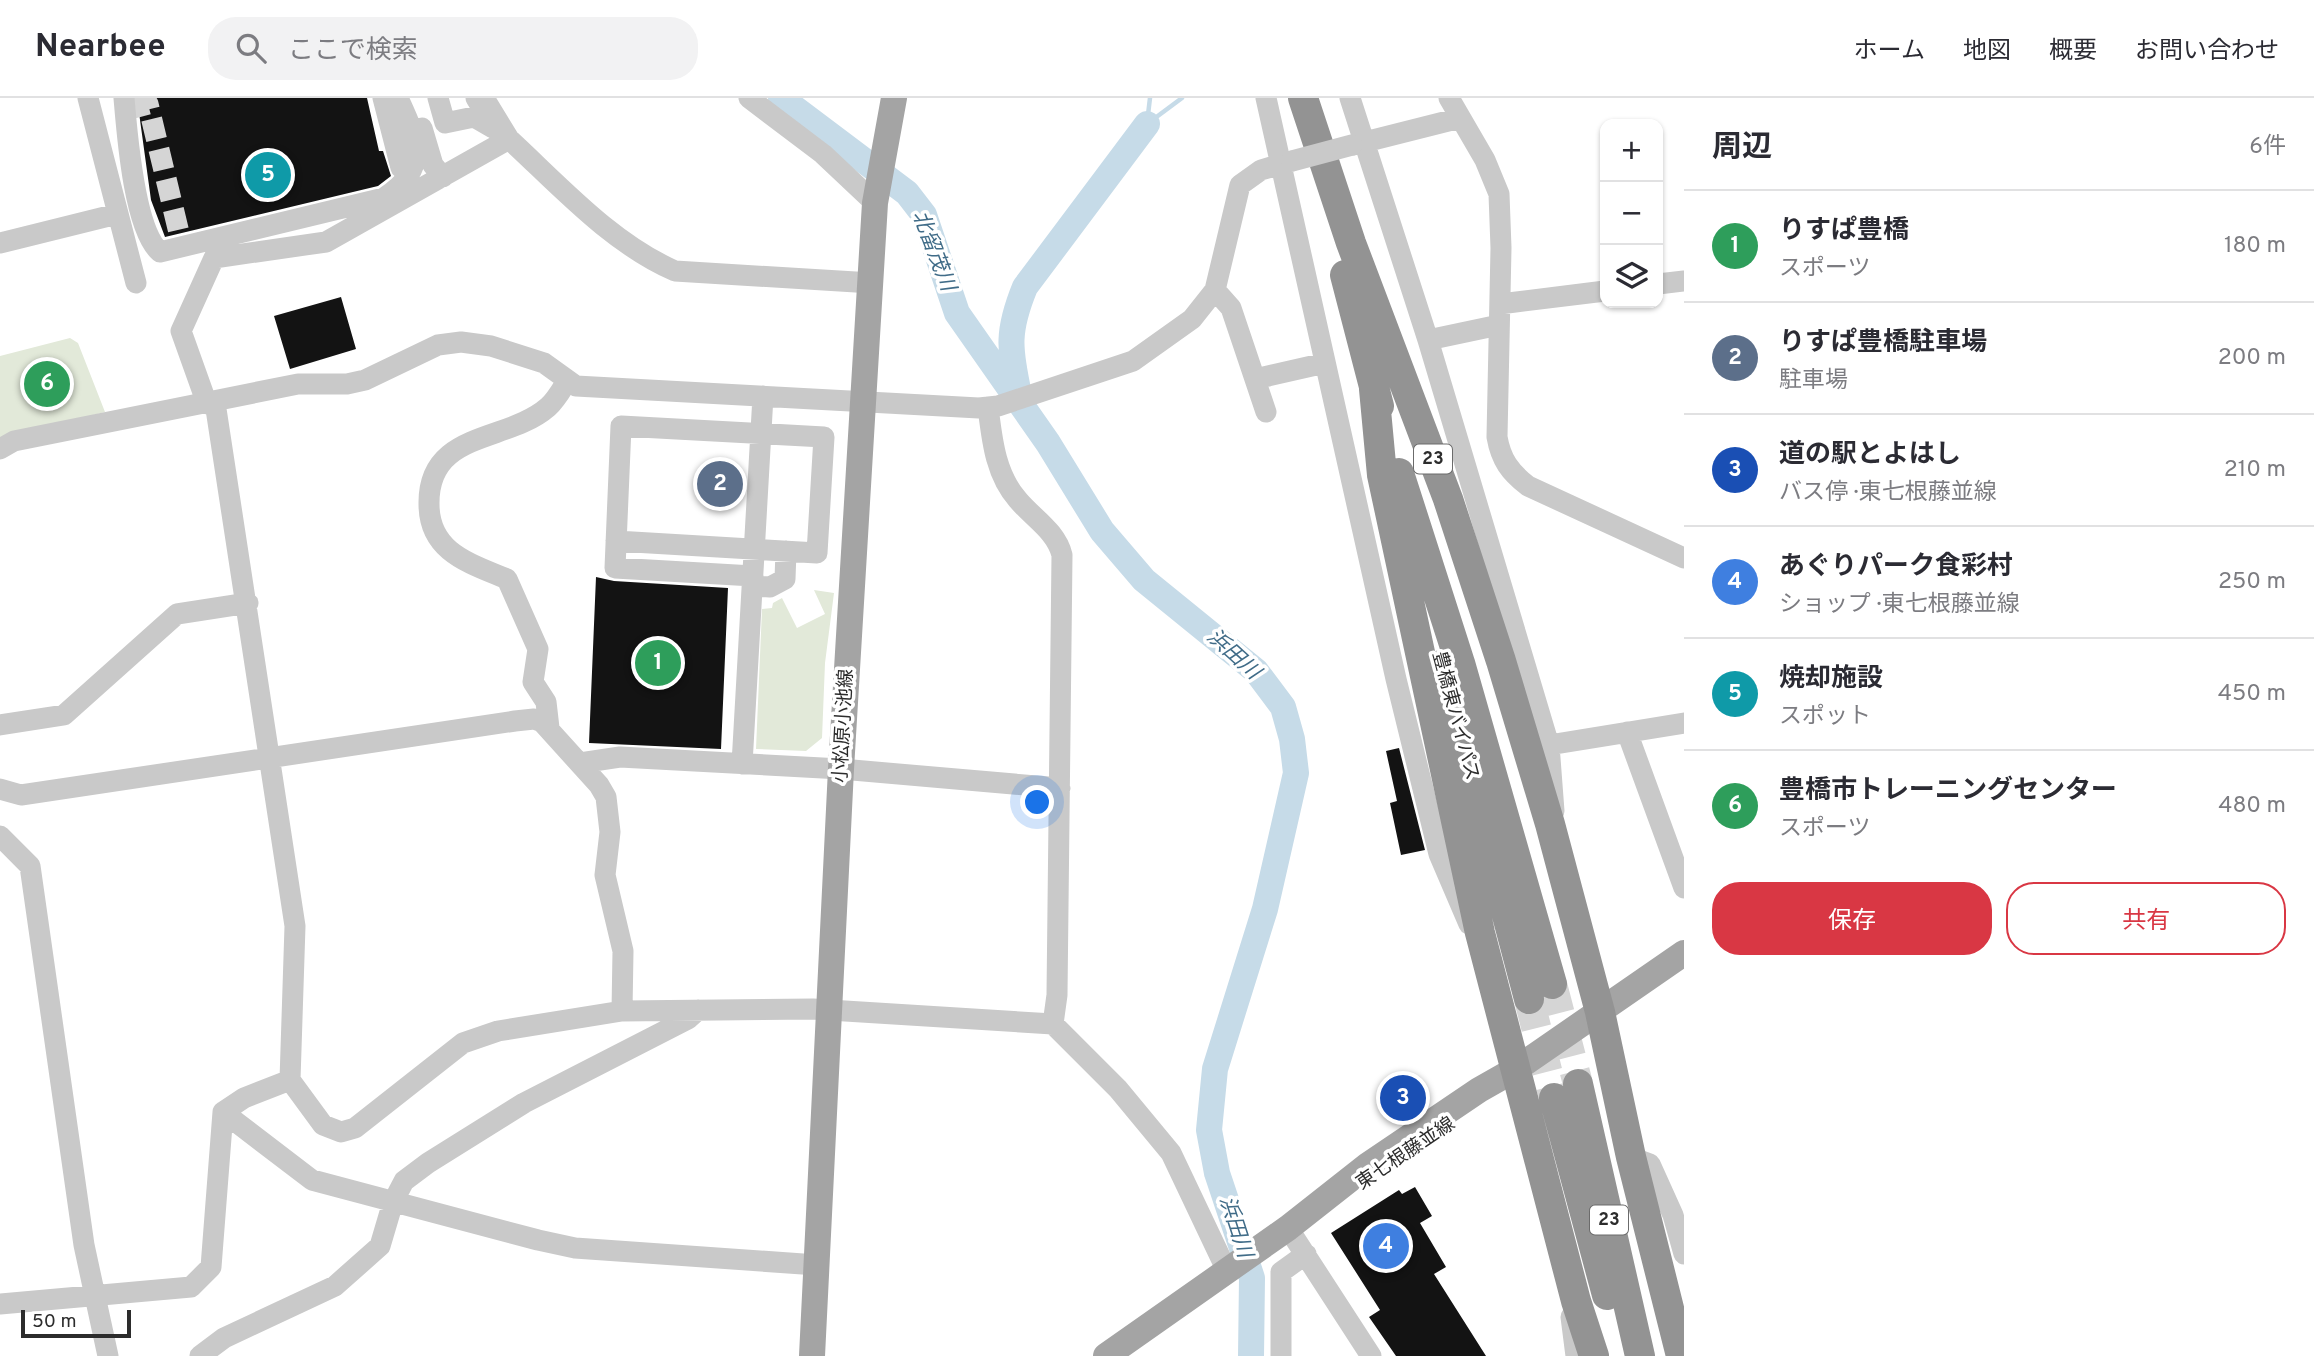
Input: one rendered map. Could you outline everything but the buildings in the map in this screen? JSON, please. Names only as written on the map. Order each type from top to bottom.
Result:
[{"type":"highway","name":"豊橋東バイパス","points":[[1301,98],[1386,432],[1440,663],[1541,991]]},
{"type":"highway","name":"23","points":[[1301,98],[1351,243],[1448,499],[1550,824],[1600,1012],[1631,1157],[1681,1356]]},
{"type":"highway","name":"23","points":[[1374,389],[1382,475],[1480,933],[1576,1301],[1594,1356]]},
{"type":"highway","name":"23","points":[[1623,1356],[1566,1091],[1640,1356]]},
{"type":"main road","name":"小松原小池線","points":[[812,1356],[841,769],[876,198],[894,98]]},
{"type":"main road","name":"東七根藤並線","points":[[1106,1356],[1288,1228],[1323,1210],[1482,1103],[1516,1069],[1684,953]]},
{"type":"street","points":[[88,98],[136,284]]},
{"type":"street","points":[[383,98],[401,168]]},
{"type":"street","points":[[127,105],[151,245],[160,253],[182,245],[373,203],[396,190],[413,173],[416,154],[407,117],[398,98]]},
{"type":"street","points":[[412,98],[433,165],[443,177]]},
{"type":"street","points":[[438,98],[445,123],[469,105],[474,117],[502,134],[646,259],[675,271],[872,283]]},
{"type":"street","points":[[484,98],[502,134]]},
{"type":"street","points":[[749,98],[876,198]]},
{"type":"street","points":[[1266,98],[1286,162],[1325,363],[1361,494],[1438,854],[1467,922],[1480,933]]},
{"type":"street","points":[[1350,98],[1358,144],[1428,340],[1463,467],[1549,745],[1556,806],[1550,824]]},
{"type":"street","points":[[1449,98],[1495,180],[1499,194],[1497,437],[1501,457],[1528,486],[1684,558]]},
{"type":"street","points":[[0,449],[14,441],[206,401],[298,384],[347,384],[365,380],[439,345],[461,342],[491,345],[544,363],[576,386],[865,402],[993,406],[1049,391],[1133,361],[1163,343],[1192,319],[1215,290],[1241,185],[1248,176],[1286,162],[1460,118]]},
{"type":"street","points":[[502,134],[443,177],[326,242],[214,258],[181,331],[206,401],[216,409],[248,603],[295,926],[290,1080],[323,1125],[341,1132],[355,1128],[463,1043],[498,1031],[622,1011],[831,1011],[1053,1024],[1118,1089],[1171,1153],[1227,1271]]},
{"type":"street","points":[[0,243],[117,214]]},
{"type":"street","points":[[1663,283],[1684,281]]},
{"type":"street","points":[[1215,290],[1231,308],[1266,412]]},
{"type":"street","points":[[1428,340],[1499,315],[1600,292]]},
{"type":"street","points":[[1255,379],[1325,363]]},
{"type":"street","points":[[549,728],[546,702],[533,682],[538,649],[507,579],[462,559],[438,541],[429,513],[429,493],[434,474],[454,450],[548,407],[567,381]]},
{"type":"street","points":[[742,764],[763,396]]},
{"type":"street","points":[[993,406],[993,449],[1000,471],[1016,499],[1059,540],[1062,555],[1057,995],[1053,1024]]},
{"type":"street","points":[[616,541],[754,549],[786,551],[817,553],[824,437],[621,426],[616,541],[615,568],[752,581],[770,587],[785,579],[786,551]]},
{"type":"street","points":[[1463,467],[1501,457]]},
{"type":"street","points":[[0,725],[64,715],[177,614],[248,603]]},
{"type":"street","points":[[0,789],[21,795],[534,719],[549,728],[599,785],[608,807],[610,832],[604,874],[623,951],[622,1011]]},
{"type":"street","points":[[1549,745],[1684,723]]},
{"type":"street","points":[[1627,732],[1684,888]]},
{"type":"street","points":[[580,763],[620,757],[841,769],[1060,788]]},
{"type":"street","points":[[0,836],[30,866],[93,1295],[108,1356]]},
{"type":"street","points":[[200,1356],[224,1338],[335,1286],[380,1246],[393,1202],[404,1181],[428,1163],[524,1103],[688,1019],[698,1010]]},
{"type":"street","points":[[223,1112],[244,1098],[290,1080]]},
{"type":"street","points":[[0,1304],[191,1287],[211,1267],[223,1112]]},
{"type":"street","points":[[223,1112],[312,1180],[393,1202],[575,1248],[817,1265]]},
{"type":"street","points":[[1631,1157],[1650,1164],[1673,1214],[1684,1254]]},
{"type":"street","points":[[1288,1228],[1371,1356]]},
{"type":"street","points":[[1281,1356],[1281,1272],[1306,1254]]},
{"type":"street","points":[[1576,1301],[1570,1318],[1576,1356]]},
{"type":"green space","points":[[70,338],[78,343],[105,412],[0,439],[0,356]]},
{"type":"green space","points":[[814,590],[834,593],[825,663],[822,738],[806,751],[756,749],[762,609],[772,608],[773,603],[782,598],[797,628],[825,614]]},
{"type":"waterway","name":"浜田川","points":[[781,98],[907,193],[924,215],[957,313],[1048,443],[1102,531],[1144,580],[1256,671],[1283,707],[1292,739],[1296,773],[1265,909],[1215,1069],[1209,1130],[1217,1173],[1252,1278],[1251,1356]]},
{"type":"waterway","points":[[1147,123],[1150,98]]},
{"type":"waterway","points":[[1147,124],[1182,98]]},
{"type":"waterway","name":"浜田川","points":[[1019,394],[1012,340],[1015,316],[1025,287],[1147,124]]},
{"type":"tunnel","points":[[133,108],[148,104],[181,241]]},
{"type":"tunnel","points":[[1552,984],[1578,1084]]},
{"type":"tunnel","points":[[1529,999],[1554,1098]]},
{"type":"place","name":"焼却施設","points":[[268,175]]},
{"type":"place","name":"豊橋市トレーニングセンター","points":[[47,384]]},
{"type":"place","name":"りすぱ豊橋駐車場","points":[[720,484]]},
{"type":"place","name":"りすぱ豊橋","points":[[658,663]]},
{"type":"place","name":"道の駅とよはし","points":[[1403,1098]]},
{"type":"place","name":"あぐりパーク食彩村","points":[[1386,1246]]},
{"type":"water label","name":"北留茂川","points":[[933,251]]}]
